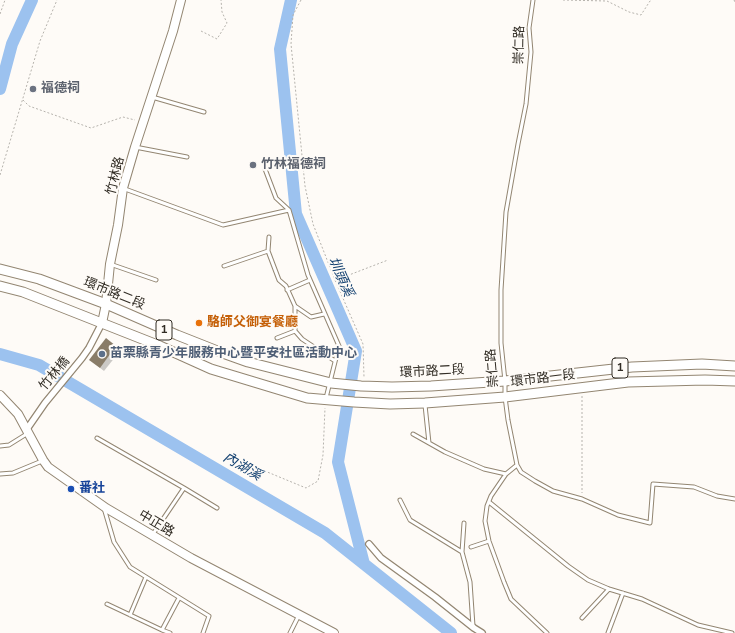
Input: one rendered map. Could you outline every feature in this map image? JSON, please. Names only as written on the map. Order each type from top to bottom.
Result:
[{"type":"main road","name":"竹林路","points":[[102,323],[123,188],[173,31],[181,0]]},
{"type":"main road","name":"環市路二段","points":[[0,269],[39,279],[106,304],[177,335],[248,362],[331,383]]},
{"type":"main road","name":"1","points":[[0,286],[23,292],[102,323],[160,346],[211,369],[307,398],[326,400]]},
{"type":"main road","name":"環市路一段","points":[[505,381],[632,367],[702,364],[735,366]]},
{"type":"main road","name":"環市路一段","points":[[326,400],[390,404],[425,404],[505,397],[628,382],[735,380]]},
{"type":"main road","name":"環市路二段","points":[[363,386],[392,387],[505,381]]},
{"type":"main road","name":"1","points":[[331,383],[363,386]]},
{"type":"main road","name":"中正路","points":[[0,395],[18,414],[48,467],[103,505],[152,536],[334,633]]},
{"type":"street","name":"竹林路","points":[[82,358],[102,323]]},
{"type":"street","name":"竹林橋","points":[[27,429],[45,403],[82,358]]},
{"type":"street","points":[[369,544],[381,558],[482,633]]},
{"type":"lane","name":"崇仁路","points":[[517,465],[508,420],[500,343],[501,290],[506,220],[526,104],[531,52],[529,28],[533,0]]},
{"type":"lane","points":[[152,97],[204,112]]},
{"type":"lane","points":[[135,147],[186,157]]},
{"type":"lane","points":[[265,170],[276,198],[289,210],[310,280],[339,346],[326,400]]},
{"type":"lane","points":[[123,188],[222,225],[289,210]]},
{"type":"lane","points":[[269,237],[268,251],[280,280],[286,286],[295,306],[310,318],[324,314]]},
{"type":"lane","points":[[224,266],[268,251]]},
{"type":"lane","points":[[110,264],[156,280]]},
{"type":"lane","points":[[287,290],[310,280]]},
{"type":"lane","points":[[295,306],[295,331],[302,339],[335,361]]},
{"type":"lane","points":[[277,338],[295,331]]},
{"type":"lane","points":[[425,404],[429,443]]},
{"type":"lane","points":[[0,446],[9,445],[25,435],[27,429]]},
{"type":"lane","points":[[414,434],[445,452],[484,469],[506,474]]},
{"type":"lane","points":[[97,438],[216,508]]},
{"type":"lane","points":[[0,474],[13,473],[43,460]]},
{"type":"lane","points":[[547,633],[511,600],[489,541],[485,521],[487,506],[491,496],[506,474],[517,465],[521,472],[553,492],[582,500],[618,515],[650,523],[653,484],[694,487],[717,496],[735,498]]},
{"type":"lane","points":[[152,536],[184,488]]},
{"type":"lane","points":[[400,500],[410,520],[462,552]]},
{"type":"lane","points":[[489,502],[568,566],[588,580],[642,599],[698,625],[732,633]]},
{"type":"lane","points":[[103,505],[114,542],[130,567],[210,616],[203,633]]},
{"type":"lane","points":[[464,522],[462,552],[470,582],[474,628]]},
{"type":"lane","points":[[471,547],[489,541]]},
{"type":"lane","points":[[130,615],[146,577]]},
{"type":"lane","points":[[582,618],[610,589]]},
{"type":"lane","points":[[608,633],[623,593]]},
{"type":"lane","points":[[162,630],[179,598]]},
{"type":"lane","points":[[107,604],[170,633]]},
{"type":"lane","points":[[290,633],[299,614]]},
{"type":"path","points":[[0,14],[5,0]]},
{"type":"path","points":[[0,175],[40,41],[58,0]]},
{"type":"path","points":[[201,31],[217,39],[227,23],[222,12],[222,0]]},
{"type":"path","points":[[301,0],[293,15],[290,44],[305,186],[313,224],[335,280],[363,344],[363,386]]},
{"type":"path","points":[[563,0],[607,1],[629,12],[641,15],[650,0],[652,0]]},
{"type":"path","points":[[23,100],[29,106],[91,128],[123,117],[143,123]]},
{"type":"path","points":[[335,280],[388,260]]},
{"type":"path","points":[[582,388],[582,500]]},
{"type":"path","points":[[231,457],[306,488],[318,481],[323,455],[326,400]]},
{"type":"building","name":"苗栗縣青少年服務中心暨平安社區活動中心","points":[[106,338],[116,346],[100,368],[89,360]]},
{"type":"waterway","name":"內湖溪","points":[[0,89],[12,44],[32,0]]},
{"type":"waterway","name":"圳頭溪","points":[[291,0],[280,49],[296,214],[356,351],[338,462],[364,564]]},
{"type":"waterway","name":"內湖溪","points":[[0,354],[39,365],[325,533],[451,633]]},
{"type":"place","name":"福德祠","points":[[33,89]]},
{"type":"place","name":"竹林福德祠","points":[[253,165]]},
{"type":"place","name":"駱師父御宴餐廳","points":[[199,323]]},
{"type":"place","name":"苗栗縣青少年服務中心暨平安社區活動中心","points":[[102,354]]},
{"type":"place","name":"番社","points":[[71,489]]}]
